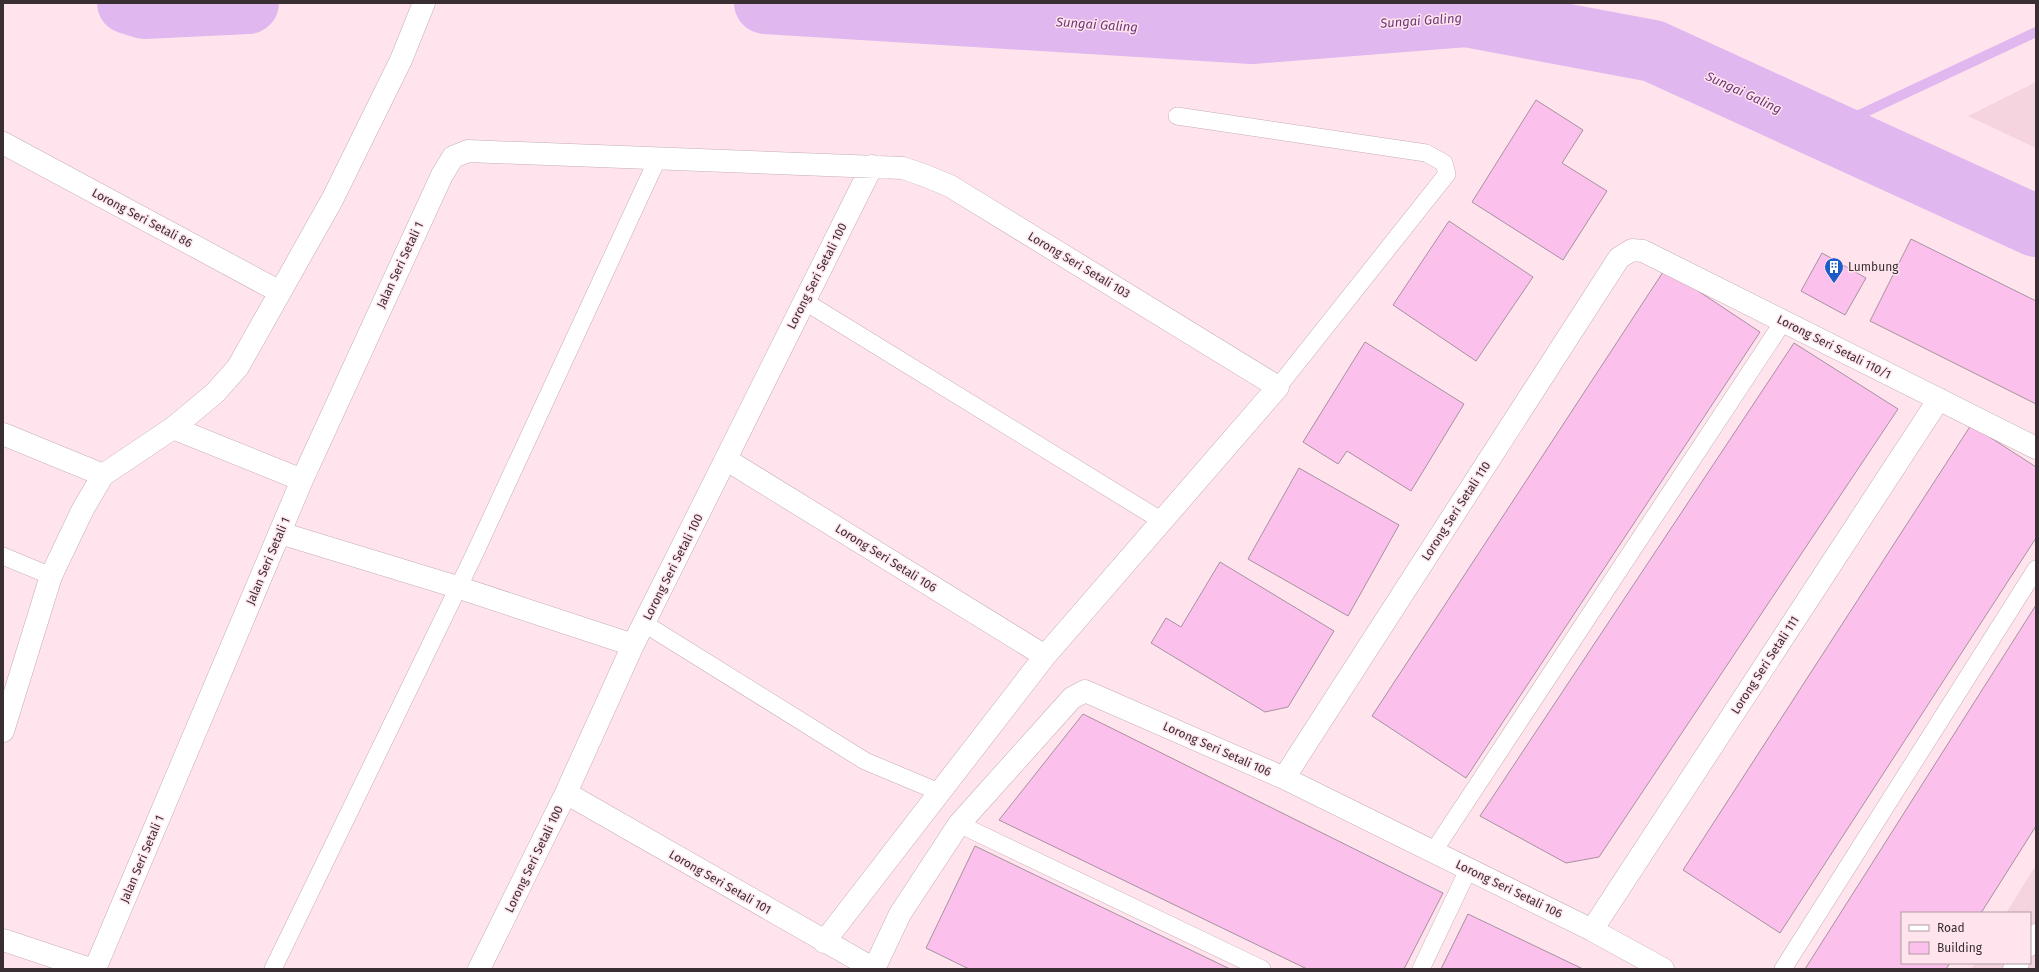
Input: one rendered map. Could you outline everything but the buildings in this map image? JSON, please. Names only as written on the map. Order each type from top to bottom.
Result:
[{"type":"street","points":[[3,731],[51,576],[83,509],[103,475],[173,428],[215,393],[238,367],[332,200],[401,60],[424,3]]},
{"type":"street","name":"Lorong Seri Setali 86","points":[[3,144],[280,292]]},
{"type":"street","name":"Lorong Seri Setali 103","points":[[453,157],[468,151],[657,160],[903,168],[950,186],[1278,387]]},
{"type":"street","name":"Jalan Seri Setali 1","points":[[95,969],[302,480],[442,175],[453,157]]},
{"type":"street","name":"Lorong Seri Setali 100","points":[[480,969],[566,793],[633,645],[727,460],[804,301],[872,166]]},
{"type":"street","name":"Lorong Seri Setali 110/1","points":[[1632,250],[1643,252],[2036,448]]},
{"type":"street","name":"Lorong Seri Setali 110","points":[[1284,778],[1619,258],[1632,250]]},
{"type":"street","points":[[824,942],[1045,656],[1278,387]]},
{"type":"street","name":"Lorong Seri Setali 111","points":[[1592,930],[1939,399]]},
{"type":"street","points":[[173,428],[302,480]]},
{"type":"street","points":[[3,434],[103,475]]},
{"type":"street","name":"Lorong Seri Setali 106","points":[[727,460],[1045,656]]},
{"type":"street","points":[[280,533],[457,587],[633,645]]},
{"type":"street","name":"Lorong Seri Setali 106","points":[[874,969],[900,914],[959,824],[1072,698],[1085,691],[1284,778],[1433,852],[1469,868],[1592,930],[1663,969]]},
{"type":"street","name":"Lorong Seri Setali 101","points":[[566,793],[824,942],[874,969]]},
{"type":"street","points":[[3,940],[90,969]]},
{"type":"lane","points":[[1177,116],[1426,153],[1444,163],[1447,174],[1278,387]]},
{"type":"lane","points":[[273,969],[457,587],[657,160]]},
{"type":"lane","points":[[804,301],[1162,521]]},
{"type":"lane","points":[[1433,852],[1783,322]]},
{"type":"lane","points":[[3,556],[51,576]]},
{"type":"lane","points":[[1783,969],[2036,569]]},
{"type":"lane","points":[[645,624],[865,761],[939,792]]},
{"type":"lane","points":[[959,824],[1262,969]]},
{"type":"lane","points":[[1421,969],[1469,868]]},
{"type":"shaded area","points":[[2036,82],[2036,148],[1968,116]]},
{"type":"shaded area","points":[[2036,865],[2036,969],[1971,969],[1974,964],[2031,964],[2031,912],[2007,912]]},
{"type":"waterway","name":"Sungai Galing","points":[[128,3],[144,8],[248,3]]},
{"type":"waterway","name":"Sungai Galing","points":[[765,3],[1252,33],[1466,16],[1653,51],[2036,226]]},
{"type":"waterway","points":[[1827,130],[2036,32]]},
{"type":"place","name":"Lumbung","points":[[1834,284]]}]
